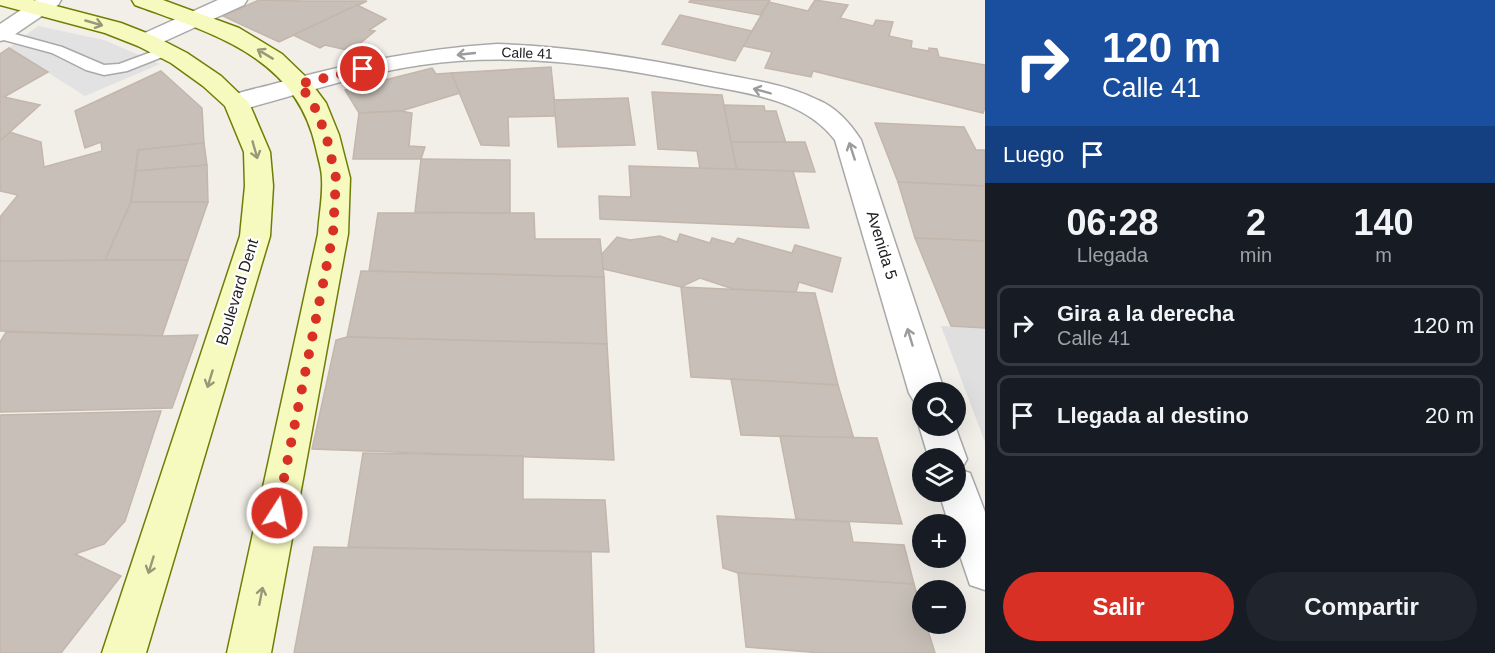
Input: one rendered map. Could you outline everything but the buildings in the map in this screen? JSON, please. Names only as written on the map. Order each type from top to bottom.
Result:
[{"type":"street","points":[[144,0],[231,33],[274,59],[299,84],[313,103],[322,124],[336,178],[333,234],[249,653]]},
{"type":"street","points":[[155,46],[198,19],[236,0]]},
{"type":"street","points":[[0,34],[32,3]]},
{"type":"street","name":"Boulevard Dent","points":[[32,3],[113,28],[155,46],[212,81],[236,103],[257,152],[259,186],[255,236],[124,653]]},
{"type":"street","name":"Calle 41","points":[[236,103],[299,84],[363,69],[489,52],[536,52],[626,62],[722,81],[789,98],[818,109]]},
{"type":"street","name":"Avenida 5","points":[[818,109],[835,123],[848,140],[924,382]]},
{"type":"street","points":[[962,502],[985,572]]},
{"type":"lane","points":[[0,34],[57,50],[91,67],[105,70],[122,68],[155,46]]},
{"type":"shaded area","points":[[38,26],[104,40],[160,64],[85,96],[9,48]]},
{"type":"shaded area","points":[[941,326],[985,328],[985,442],[966,392],[966,382],[962,382]]},
{"type":"route","points":[[277,513],[333,234],[336,178],[326,135],[313,103],[299,84],[363,69]]}]
